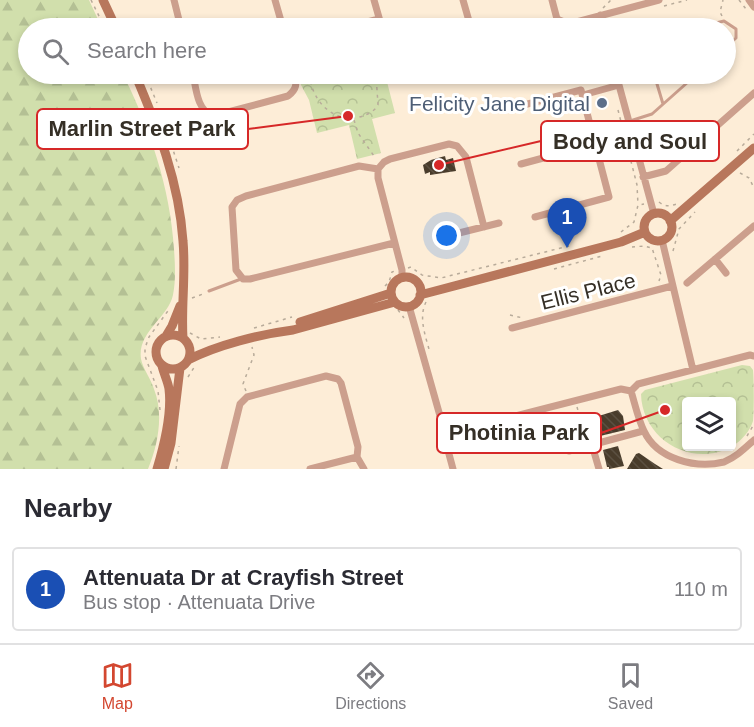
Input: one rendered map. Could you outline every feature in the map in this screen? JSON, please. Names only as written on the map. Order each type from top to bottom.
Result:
[{"type":"street","points":[[103,0],[111,18]]},
{"type":"street","points":[[174,0],[178,18]]},
{"type":"street","points":[[275,0],[280,18]]},
{"type":"street","points":[[374,0],[379,18]]},
{"type":"street","points":[[464,0],[468,18]]},
{"type":"street","points":[[552,0],[556,18]]},
{"type":"street","points":[[586,18],[602,12],[659,0]]},
{"type":"street","points":[[749,0],[754,8]]},
{"type":"street","points":[[602,12],[603,18]]},
{"type":"street","points":[[139,84],[162,139],[180,213],[184,273],[172,326],[155,349],[156,360],[162,366],[172,370],[192,363],[219,347],[279,331],[294,330],[394,301],[400,305],[409,306],[422,294],[621,242],[645,232]]},
{"type":"street","points":[[195,84],[201,107],[213,116],[288,96],[297,84]]},
{"type":"street","points":[[583,95],[619,85],[654,214]]},
{"type":"street","points":[[505,110],[581,90],[583,95],[609,197],[535,217]]},
{"type":"street","points":[[643,177],[666,171],[754,93]]},
{"type":"street","points":[[394,301],[396,274],[394,243],[378,178],[378,169],[384,162],[449,144],[457,146],[466,157],[484,227]]},
{"type":"street","points":[[520,164],[595,144]]},
{"type":"street","points":[[670,221],[754,148]]},
{"type":"street","points":[[378,169],[359,166],[237,200],[232,207],[236,270],[243,279],[250,279],[394,243]]},
{"type":"street","points":[[654,214],[662,214],[670,221],[671,231],[662,240],[650,239],[645,232],[645,223],[654,214]]},
{"type":"street","points":[[459,233],[499,223]]},
{"type":"street","points":[[687,283],[754,226]]},
{"type":"street","points":[[662,240],[693,370]]},
{"type":"street","points":[[715,259],[726,273]]},
{"type":"street","points":[[396,274],[413,279],[422,294]]},
{"type":"street","name":"Ellis Place","points":[[512,328],[672,286]]},
{"type":"street","points":[[177,302],[192,363]]},
{"type":"street","points":[[409,306],[442,423],[449,434]]},
{"type":"street","points":[[166,336],[175,335],[186,341],[219,347]]},
{"type":"street","points":[[631,391],[638,384],[750,355],[754,356]]},
{"type":"street","points":[[157,469],[162,452],[169,389],[162,366]]},
{"type":"street","points":[[164,469],[171,443],[180,368]]},
{"type":"street","points":[[224,469],[244,394],[326,376],[338,379],[341,383],[358,447],[357,457],[364,469]]},
{"type":"street","points":[[449,434],[621,389],[631,391]]},
{"type":"street","points":[[631,391],[643,431],[654,446],[668,458],[695,466],[722,466],[754,440]]},
{"type":"street","points":[[569,451],[643,431]]},
{"type":"street","points":[[449,434],[446,443],[453,469]]},
{"type":"street","points":[[592,445],[599,469]]},
{"type":"street","points":[[310,469],[357,457]]},
{"type":"lane","points":[[657,84],[663,104]]},
{"type":"lane","points":[[628,122],[652,114],[686,84]]},
{"type":"lane","points":[[209,291],[243,279]]},
{"type":"path","points":[[91,0],[100,18]]},
{"type":"path","points":[[602,12],[611,0]]},
{"type":"path","points":[[723,0],[720,12],[723,18]]},
{"type":"path","points":[[311,84],[312,90],[321,104],[336,115],[354,119],[370,113],[377,106],[379,98],[375,84]]},
{"type":"path","points":[[616,235],[634,222],[638,206],[637,185],[617,109]]},
{"type":"path","points":[[354,119],[358,133],[374,156]]},
{"type":"path","points":[[736,153],[754,134]]},
{"type":"path","points":[[743,169],[739,172],[749,178],[754,188]]},
{"type":"path","points":[[655,201],[658,200],[663,205],[670,206],[679,203]]},
{"type":"path","points":[[638,206],[642,204]]},
{"type":"path","points":[[672,255],[679,229],[697,209]]},
{"type":"path","points":[[408,268],[411,267],[416,273],[422,275],[441,278],[579,245]]},
{"type":"path","points":[[626,249],[644,246],[652,248],[661,275],[657,284]]},
{"type":"path","points":[[550,270],[580,264],[610,253]]},
{"type":"path","points":[[192,297],[209,291]]},
{"type":"path","points":[[422,294],[422,320],[430,353]]},
{"type":"path","points":[[394,301],[407,325],[414,322]]},
{"type":"path","points":[[160,417],[158,391],[145,356],[145,348],[149,337],[177,302]]},
{"type":"path","points":[[510,315],[525,318]]},
{"type":"path","points":[[250,339],[254,355],[243,384],[244,394],[252,389]]},
{"type":"path","points":[[187,379],[192,363]]},
{"type":"path","points":[[577,406],[585,435]]},
{"type":"path","points":[[743,441],[754,424]]},
{"type":"path","points":[[176,469],[180,445]]},
{"type":"green space","points":[[0,0],[89,0],[97,18],[18,18],[18,84],[128,84],[142,116],[163,181],[172,226],[174,255],[173,295],[165,311],[148,333],[141,349],[142,363],[153,385],[159,409],[157,440],[148,469],[0,469]]},
{"type":"green space","points":[[388,84],[395,113],[372,119],[381,153],[357,159],[349,125],[317,133],[309,100],[301,85]]},
{"type":"green space","points":[[742,365],[750,366],[753,370],[753,421],[745,435],[736,444],[736,397],[682,397],[682,450],[660,437],[650,425],[641,394],[645,390]]},
{"type":"green space","points":[[684,451],[720,451],[702,454]]},
{"type":"building","points":[[445,156],[446,160],[453,158],[456,171],[425,174],[423,165]]},
{"type":"building","points":[[618,410],[623,416],[625,430],[567,444],[563,424],[575,421],[576,423]]},
{"type":"building","points":[[618,446],[624,466],[609,469],[603,450]]},
{"type":"building","points":[[639,453],[663,469],[627,469]]},
{"type":"place","name":"Felicity Jane Digital","points":[[602,103]]},
{"type":"place","name":"Marlin Street Park","points":[[348,116]]},
{"type":"place","name":"Body and Soul","points":[[439,165]]},
{"type":"place","name":"Attenuata Dr at Crayfish Street","points":[[567,248]]},
{"type":"place","name":"Photinia Park","points":[[665,410]]}]
